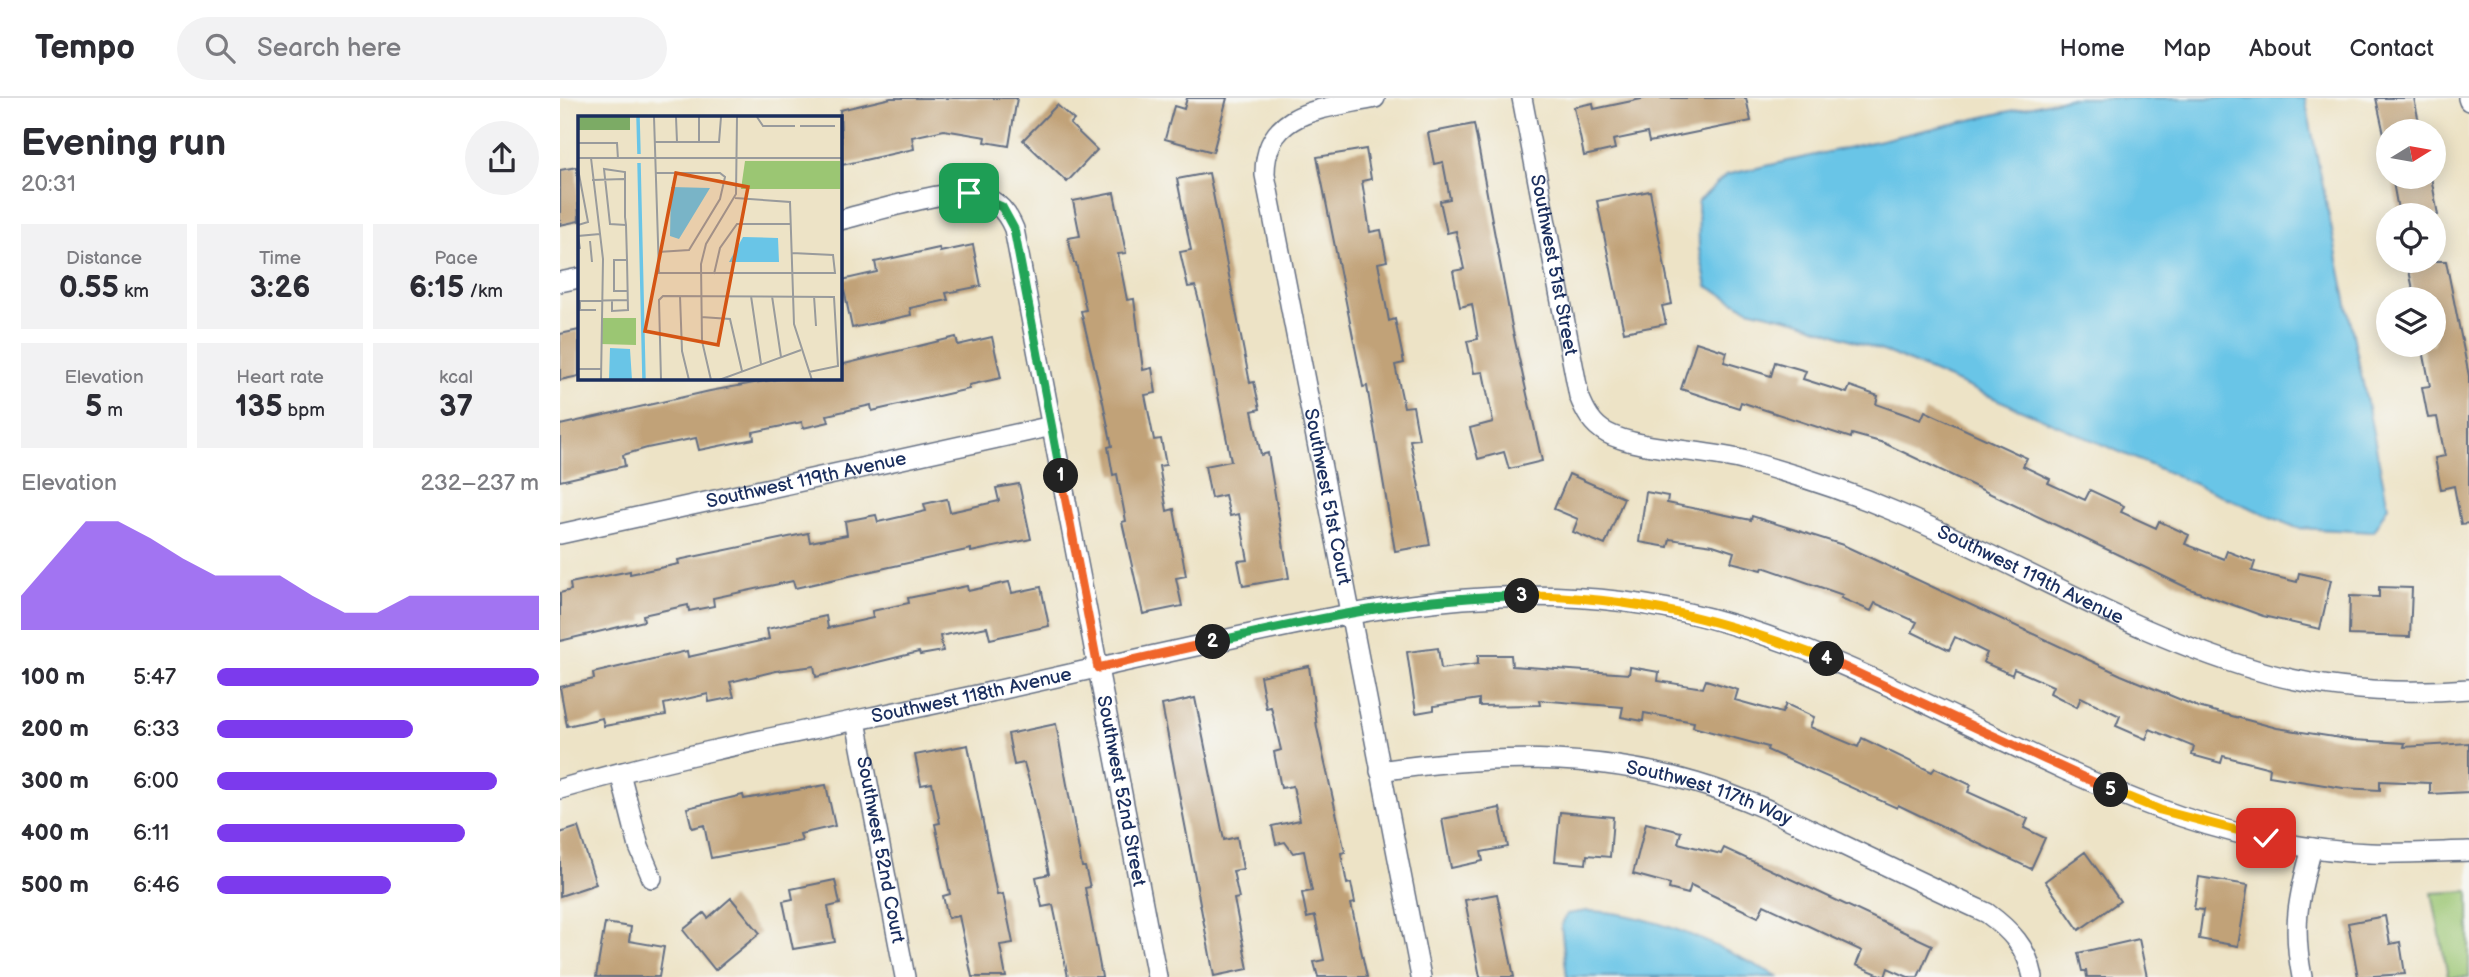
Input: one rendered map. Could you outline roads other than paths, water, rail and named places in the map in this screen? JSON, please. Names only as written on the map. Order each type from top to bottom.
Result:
[{"type":"street","name":"Southwest 51st Court","points":[[1375,98],[1297,117],[1282,126],[1271,141],[1265,175],[1421,977]]},
{"type":"street","name":"Southwest 51st Street","points":[[1522,98],[1579,396],[1589,418],[1597,426]]},
{"type":"street","name":"Southwest 52nd Street","points":[[842,220],[969,193],[992,201],[1009,215],[1014,229],[1157,977]]},
{"type":"street","points":[[560,282],[578,278]]},
{"type":"street","name":"Southwest 119th Avenue","points":[[560,534],[1052,426]]},
{"type":"street","name":"Southwest 119th Avenue","points":[[1597,426],[1618,438],[1740,459],[1834,486],[1898,512],[2144,628],[2270,674],[2376,691],[2469,690]]},
{"type":"street","name":"Southwest 118th Avenue","points":[[560,789],[620,773],[1350,612],[1475,596],[1537,596],[1602,600],[1709,618],[1832,661],[2070,773],[2160,810],[2312,848],[2369,853],[2469,851]]},
{"type":"street","name":"Southwest 52nd Court","points":[[856,721],[905,977]]},
{"type":"street","name":"Southwest 117th Way","points":[[1380,771],[1489,757],[1542,758],[1623,766],[1695,782],[1733,795],[1804,826],[1987,913],[2012,932],[2030,961],[2033,977]]},
{"type":"street","points":[[620,773],[639,847],[652,878]]},
{"type":"street","points":[[2302,977],[2295,934],[2297,897],[2312,848]]},
{"type":"water","points":[[2068,98],[2305,98],[2388,506],[2373,532],[2297,528],[1891,354],[1799,321],[1748,309],[1707,286],[1699,249],[1698,202],[1726,175]]},
{"type":"water","points":[[1587,911],[1612,913],[1662,924],[1710,943],[1779,977],[1567,977],[1561,926],[1567,914]]}]
